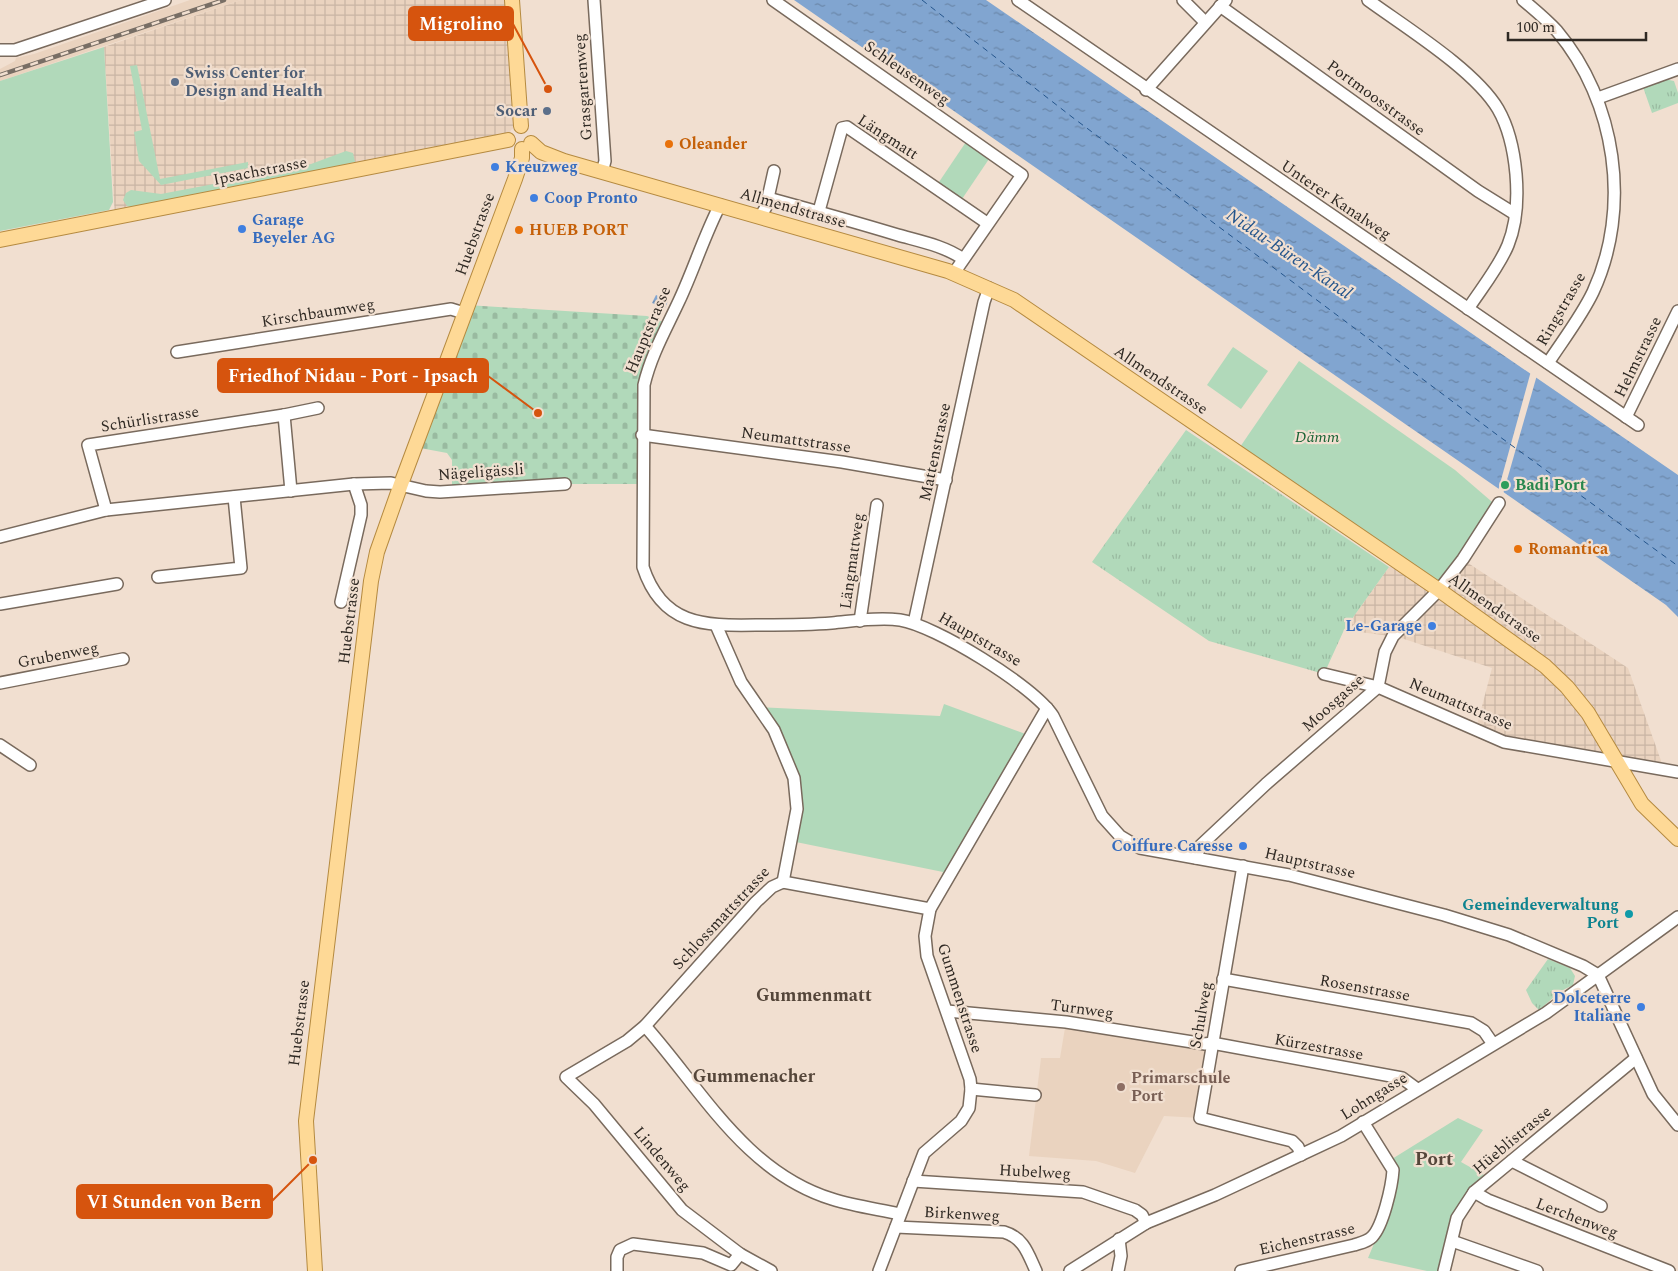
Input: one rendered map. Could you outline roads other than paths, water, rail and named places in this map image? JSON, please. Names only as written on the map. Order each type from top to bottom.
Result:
[{"type":"main road","points":[[512,0],[521,126],[511,130],[508,140],[515,148],[526,146]]},
{"type":"main road","name":"Allmendstrasse","points":[[521,126],[529,130],[526,146],[549,156],[954,273],[1014,300],[1534,657],[1558,678],[1588,713],[1642,804],[1678,839]]},
{"type":"main road","name":"Ipsachstrasse","points":[[0,240],[508,140]]},
{"type":"main road","name":"Huebstrasse","points":[[315,1271],[306,1121],[371,582],[377,552],[401,484],[526,146]]},
{"type":"street","points":[[0,50],[15,50],[165,0]]},
{"type":"street","name":"Grasgartenweg","points":[[594,0],[605,160],[602,172]]},
{"type":"street","name":"Schleusenweg","points":[[773,0],[1022,175],[987,223]]},
{"type":"street","name":"Unterer Kanalweg","points":[[1018,0],[1146,90],[1638,425]]},
{"type":"street","points":[[1182,0],[1205,22]]},
{"type":"street","points":[[1368,0],[1462,69],[1497,108],[1509,135],[1515,162],[1516,214],[1507,247],[1468,310]]},
{"type":"street","name":"Ringstrasse","points":[[1523,0],[1556,30],[1574,55],[1598,98],[1610,141],[1614,176],[1613,231],[1593,293],[1548,363]]},
{"type":"street","points":[[1146,90],[1223,3]]},
{"type":"street","name":"Portmoosstrasse","points":[[1223,3],[1478,191],[1516,214]]},
{"type":"street","points":[[1598,98],[1677,73]]},
{"type":"street","name":"Längmatt","points":[[818,211],[842,128],[847,127],[987,223]]},
{"type":"street","points":[[760,217],[768,198],[774,171]]},
{"type":"street","points":[[768,198],[818,211],[955,253],[963,259]]},
{"type":"street","name":"Hauptstrasse","points":[[720,205],[648,367],[643,391],[643,567],[649,586],[660,601],[674,612],[696,622],[716,625],[886,619],[914,623],[1015,679],[1048,708],[1102,816],[1120,836],[1140,848],[1299,877],[1444,915],[1509,936],[1583,966],[1598,975]]},
{"type":"street","points":[[954,273],[987,223]]},
{"type":"street","name":"Mattenstrasse","points":[[914,623],[984,302],[989,288]]},
{"type":"street","name":"Kirschbaumweg","points":[[177,352],[451,309],[464,313]]},
{"type":"street","name":"Helmstrasse","points":[[1626,417],[1678,311]]},
{"type":"street","name":"Schürlistrasse","points":[[106,510],[88,444],[284,416],[318,408]]},
{"type":"street","points":[[284,416],[292,491]]},
{"type":"street","name":"Neumattstrasse","points":[[642,435],[842,462],[946,480]]},
{"type":"street","points":[[0,537],[106,510],[354,484],[401,484]]},
{"type":"street","points":[[341,602],[361,514],[361,505],[354,484]]},
{"type":"street","name":"Nägeligässli","points":[[401,484],[426,492],[566,484]]},
{"type":"street","points":[[158,577],[241,568],[234,497]]},
{"type":"street","name":"Moosgasse","points":[[1196,858],[1200,846],[1266,784],[1378,687],[1385,652],[1393,636],[1439,590],[1463,559],[1499,503]]},
{"type":"street","name":"Längmattweg","points":[[860,621],[877,505]]},
{"type":"street","points":[[0,604],[117,584]]},
{"type":"street","name":"Schlossmattstrasse","points":[[566,1078],[627,1041],[644,1026],[756,902],[772,887],[783,882],[797,809],[794,778],[774,730],[741,682],[716,625]]},
{"type":"street","name":"Grubenweg","points":[[0,683],[123,659]]},
{"type":"street","name":"Neumattstrasse","points":[[1324,674],[1378,687],[1504,742],[1678,772]]},
{"type":"street","name":"Gummenstrasse","points":[[879,1271],[924,1153],[966,1114],[971,1089],[947,1011],[927,956],[925,936],[930,909],[1048,708]]},
{"type":"street","points":[[0,745],[30,764]]},
{"type":"street","name":"Schulweg","points":[[1243,866],[1200,1118],[1292,1141],[1298,1147],[1301,1156]]},
{"type":"street","points":[[783,882],[930,909]]},
{"type":"street","name":"Lohngasse","points":[[1070,1271],[1146,1223],[1215,1195],[1341,1136],[1546,1013],[1678,917]]},
{"type":"street","points":[[1598,975],[1654,1094],[1678,1125]]},
{"type":"street","name":"Rosenstrasse","points":[[1223,979],[1471,1023],[1484,1031],[1493,1044]]},
{"type":"street","name":"Turnweg","points":[[947,1011],[1062,1022],[1205,1044],[1212,1043]]},
{"type":"street","points":[[644,1026],[671,1054],[728,1129],[768,1165],[794,1182],[832,1199],[900,1214]]},
{"type":"street","name":"Kürzestrasse","points":[[1212,1043],[1402,1078],[1417,1089]]},
{"type":"street","name":"Hüeblistrasse","points":[[1444,1271],[1457,1218],[1474,1192],[1636,1058]]},
{"type":"street","name":"Lindenweg","points":[[566,1078],[594,1104],[682,1210],[740,1254],[771,1271]]},
{"type":"street","points":[[971,1089],[1035,1095]]},
{"type":"street","name":"Eichenstrasse","points":[[1241,1271],[1354,1245],[1373,1237],[1387,1199],[1393,1170],[1363,1122]]},
{"type":"street","points":[[1512,1160],[1601,1206]]},
{"type":"street","name":"Hubelweg","points":[[913,1181],[1083,1192],[1134,1210],[1142,1216],[1146,1223]]},
{"type":"street","name":"Lerchenweg","points":[[1474,1192],[1488,1200],[1669,1271]]},
{"type":"street","name":"Birkenweg","points":[[896,1227],[1004,1232],[1014,1235],[1021,1241],[1036,1271]]},
{"type":"street","points":[[1118,1271],[1121,1256],[1119,1239]]},
{"type":"street","points":[[1452,1241],[1537,1271]]},
{"type":"street","points":[[617,1271],[617,1257],[620,1250],[633,1244],[703,1253],[732,1265],[740,1254]]},
{"type":"water","name":"Nidau-Büren-Kanal","points":[[794,0],[986,0],[1678,475],[1678,617],[1666,605]]},
{"type":"water","points":[[656,295],[668,301],[665,308],[652,303]]},
{"type":"railway","points":[[0,75],[224,0]]},
{"type":"place","name":"Swiss Center for Design and Health","points":[[175,82]]},
{"type":"place","name":"Migrolino","points":[[548,89]]},
{"type":"place","name":"Socar","points":[[547,111]]},
{"type":"place","name":"Oleander","points":[[669,144]]},
{"type":"place","name":"Kreuzweg","points":[[495,167]]},
{"type":"place","name":"Coop Pronto","points":[[534,198]]},
{"type":"place","name":"Garage Beyeler AG","points":[[242,229]]},
{"type":"place","name":"HUEB PORT","points":[[519,230]]},
{"type":"place","name":"Friedhof Nidau - Port - Ipsach","points":[[538,413]]},
{"type":"place","name":"Badi Port","points":[[1505,485]]},
{"type":"place","name":"Romantica","points":[[1518,549]]},
{"type":"place","name":"Le-Garage","points":[[1432,626]]},
{"type":"place","name":"Coiffure Caresse","points":[[1243,846]]},
{"type":"place","name":"Gemeindeverwaltung Port","points":[[1629,914]]},
{"type":"place","name":"Dolceterre Italiane","points":[[1641,1007]]},
{"type":"place","name":"Primarschule Port","points":[[1121,1087]]},
{"type":"place","name":"VI Stunden von Bern","points":[[313,1160]]},
{"type":"district","name":"Gummenmatt","points":[[814,995]]},
{"type":"district","name":"Gummenacher","points":[[754,1076]]},
{"type":"district","name":"Port","points":[[1434,1159]]},
{"type":"park label","name":"Dämm","points":[[1317,437]]}]
